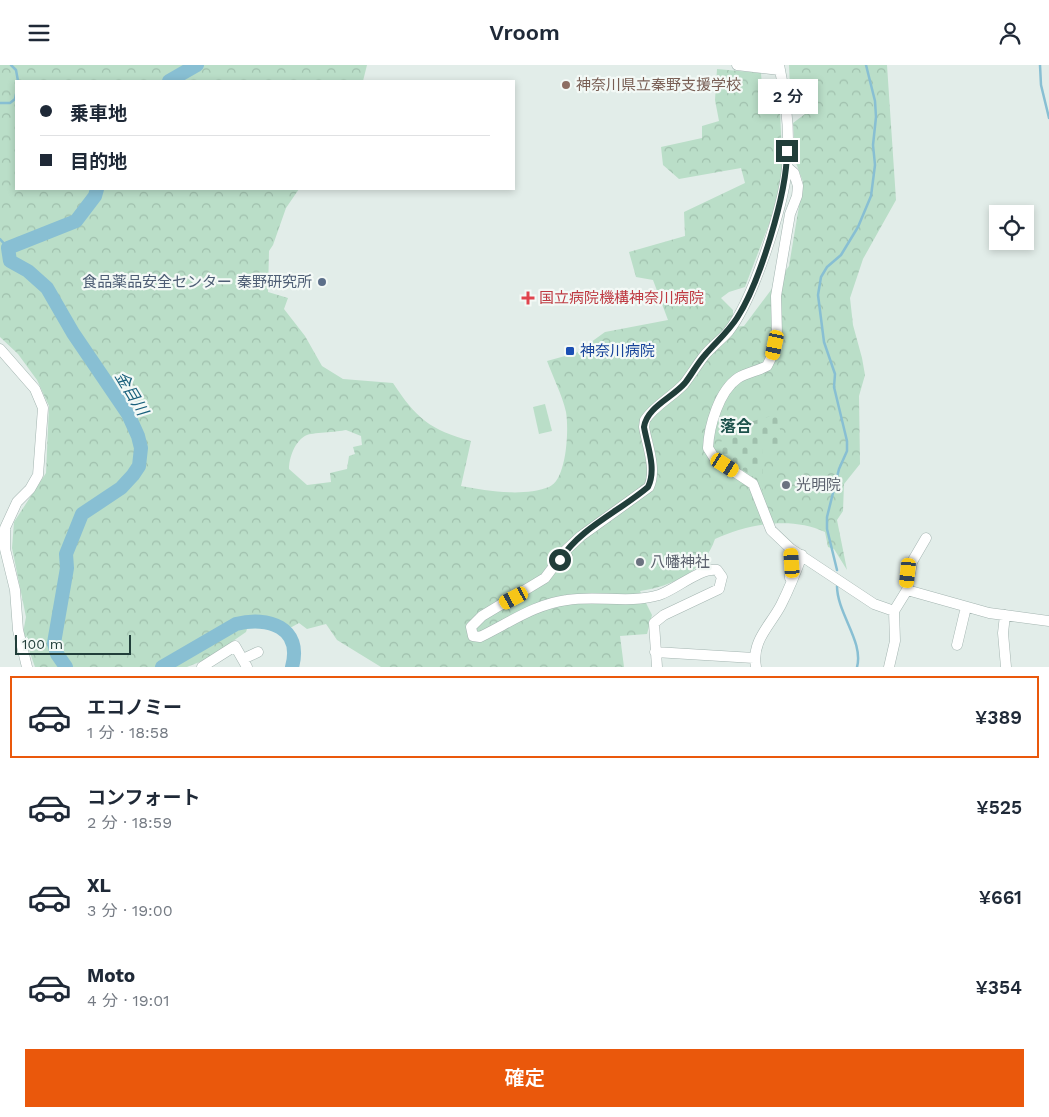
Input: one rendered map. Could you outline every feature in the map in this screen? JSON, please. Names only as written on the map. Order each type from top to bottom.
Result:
[{"type":"street","points":[[657,667],[654,623],[664,615],[719,589],[722,577],[717,570],[704,571],[657,596],[640,599],[581,599],[548,604],[526,613],[480,637],[473,636],[471,627],[482,617],[545,578],[566,550],[581,536],[648,487],[652,480],[652,467],[644,427],[645,420],[650,413],[684,384],[703,358],[728,332],[739,316],[755,280],[783,192],[787,167],[787,135],[780,67],[737,65]]},
{"type":"street","points":[[787,167],[794,173],[798,186],[797,196],[790,214],[776,296],[777,333],[772,356],[768,366],[738,378],[727,390],[713,419],[708,448],[715,459],[753,484],[771,530],[791,549],[874,604],[894,611]]},
{"type":"street","points":[[0,349],[35,389],[43,408],[38,475],[30,489],[17,502],[5,528],[5,549],[15,590],[18,630],[27,667]]},
{"type":"street","points":[[889,667],[895,641],[894,611],[907,590],[912,562],[926,538]]},
{"type":"street","points":[[789,584],[791,549]]},
{"type":"street","points":[[655,652],[755,662],[761,634],[781,605],[802,555]]},
{"type":"street","points":[[907,590],[966,607],[1049,621]]},
{"type":"street","points":[[957,645],[966,607]]},
{"type":"street","points":[[1005,615],[1003,633],[1006,667]]},
{"type":"street","points":[[202,667],[235,646],[245,663],[258,652]]},
{"type":"green space","points":[[0,65],[367,65],[363,80],[15,80],[15,190],[298,190],[286,208],[273,245],[269,251],[268,292],[288,298],[284,309],[305,336],[322,366],[343,379],[393,383],[409,405],[425,421],[445,432],[471,441],[461,486],[493,491],[517,492],[528,492],[549,487],[560,475],[567,441],[567,430],[566,412],[547,361],[576,353],[605,332],[668,320],[653,280],[636,277],[629,252],[685,236],[684,212],[745,183],[741,168],[679,179],[663,165],[661,147],[702,138],[702,126],[719,121],[715,100],[717,69],[761,73],[764,111],[780,112],[783,175],[774,211],[745,287],[729,292],[721,298],[733,310],[733,327],[744,326],[789,266],[803,182],[796,163],[793,123],[805,114],[806,90],[790,88],[789,65],[887,65],[896,200],[863,259],[850,298],[853,325],[865,375],[859,396],[860,464],[844,484],[843,511],[837,520],[847,570],[834,549],[828,547],[825,532],[812,527],[784,523],[770,524],[741,529],[715,539],[710,551],[703,560],[685,576],[652,589],[640,591],[652,615],[647,634],[620,636],[624,667],[381,667],[337,640],[326,624],[307,629],[299,623],[281,633],[270,627],[248,626],[246,632],[207,659],[187,667],[35,667],[23,633],[26,617],[12,548],[14,522],[46,473],[49,406],[37,380],[18,354],[0,337]],"holes":[[[346,430],[361,436],[362,445],[353,447],[355,454],[349,456],[347,469],[330,473],[331,482],[307,485],[289,469],[290,460],[296,445],[307,435]]]},
{"type":"green space","points":[[545,404],[552,431],[539,434],[533,407]]},
{"type":"green space","points":[[777,416],[783,443],[762,447],[763,491],[754,477],[716,451],[726,436],[732,431],[746,424]]},
{"type":"waterway","points":[[11,65],[16,70],[18,80]]},
{"type":"waterway","name":"金目川","points":[[171,80],[197,65]]},
{"type":"waterway","points":[[837,570],[827,529],[827,517],[839,469],[847,451],[847,441],[834,387],[835,374],[824,342],[818,295],[821,277],[827,267],[841,255],[858,227],[871,196],[875,165],[873,145],[876,117],[875,101],[866,65]]},
{"type":"waterway","points":[[1040,65],[1041,85],[1049,118]]},
{"type":"waterway","points":[[0,103],[10,103],[15,99]]},
{"type":"waterway","name":"金目川","points":[[66,667],[57,654],[54,643],[67,568],[66,554],[82,514],[121,488],[133,475],[139,466],[141,448],[128,414],[73,333],[47,288],[28,271],[10,261],[8,248],[76,221],[95,196],[97,190]]},
{"type":"waterway","points":[[0,239],[8,248]]},
{"type":"waterway","points":[[837,586],[841,607],[857,648],[857,667]]},
{"type":"waterway","name":"金目川","points":[[162,667],[236,624],[248,622],[271,624],[288,634],[294,653],[292,667]]},
{"type":"place","name":"神奈川県立秦野支援学校","points":[[566,85]]},
{"type":"place","name":"食品薬品安全センター 秦野研究所","points":[[322,282]]},
{"type":"place","name":"国立病院機構神奈川病院","points":[[528,298]]},
{"type":"place","name":"神奈川病院","points":[[570,351]]},
{"type":"place","name":"光明院","points":[[786,485]]},
{"type":"place","name":"八幡神社","points":[[640,562]]},
{"type":"district","name":"落合","points":[[736,426]]},
{"type":"route","points":[[560,560],[566,550],[581,536],[633,500],[648,487],[652,480],[652,467],[644,427],[645,420],[650,413],[684,384],[694,369],[713,346],[728,332],[739,316],[755,280],[783,192],[787,167],[787,151]]}]
